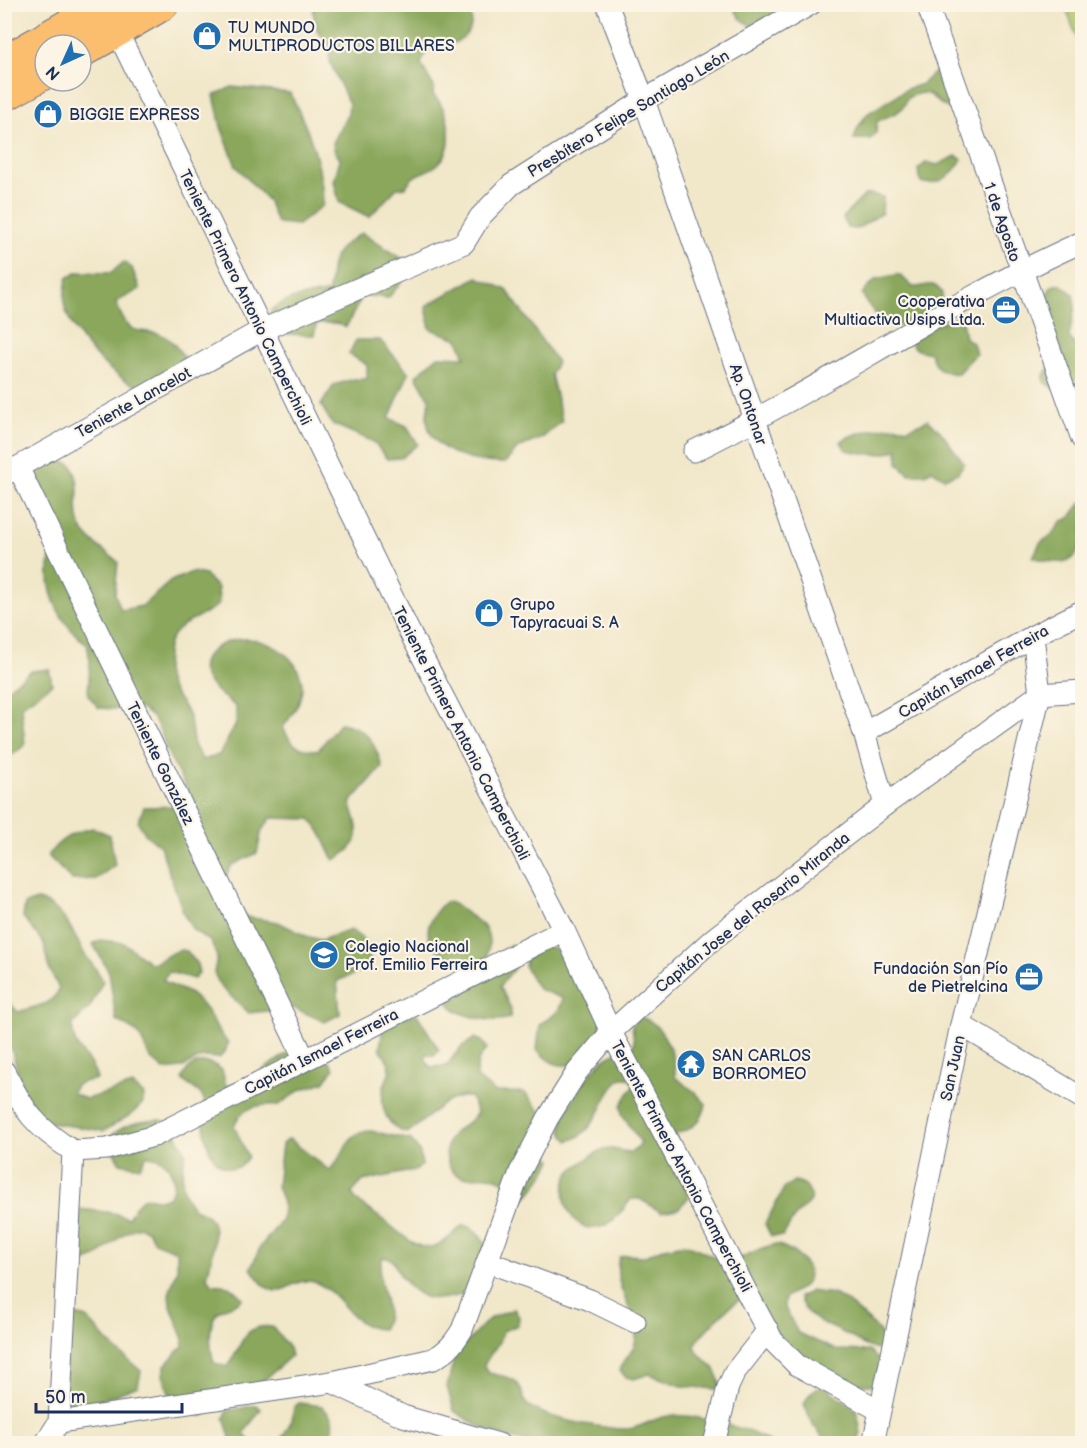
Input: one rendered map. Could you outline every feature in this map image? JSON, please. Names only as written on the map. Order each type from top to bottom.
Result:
[{"type":"main road","points":[[4,63],[109,14],[162,4]]},
{"type":"main road","points":[[93,35],[109,14]]},
{"type":"main road","points":[[4,95],[33,79]]},
{"type":"street","name":"Ap. Ontonar","points":[[607,4],[644,100],[864,733],[885,805]]},
{"type":"street","name":"Presbítero Felipe Santiago León","points":[[464,243],[480,217],[511,185],[644,100],[811,4]]},
{"type":"street","name":"1 de Agosto","points":[[927,4],[1020,270],[1083,439]]},
{"type":"street","name":"Teniente Primero Antonio Camperchioli","points":[[109,14],[408,629],[564,930],[612,1032],[773,1341],[797,1365],[879,1410]]},
{"type":"street","points":[[694,451],[755,421],[1020,270],[1083,242]]},
{"type":"street","name":"Teniente Lancelot","points":[[11,471],[262,330],[464,243]]},
{"type":"street","name":"Teniente González","points":[[11,471],[304,1058]]},
{"type":"street","name":"Capitán Ismael Ferreira","points":[[864,733],[1033,636],[1083,611]]},
{"type":"street","points":[[1033,636],[1040,694],[1083,691]]},
{"type":"street","name":"Capitán Jose del Rosario Miranda","points":[[59,1422],[332,1382],[433,1359],[442,1354],[452,1346],[462,1330],[520,1172],[548,1118],[577,1072],[612,1032],[713,939],[885,805],[1040,694]]},
{"type":"street","name":"San Juan","points":[[874,1443],[879,1410],[961,1025],[1040,694]]},
{"type":"street","name":"Capitán Ismael Ferreira","points":[[73,1151],[107,1149],[154,1136],[304,1058],[564,930]]},
{"type":"street","points":[[961,1025],[1083,1098]]},
{"type":"street","points":[[4,1071],[21,1102],[43,1131],[73,1151],[59,1422],[45,1443]]},
{"type":"street","points":[[488,1262],[590,1300],[635,1322]]},
{"type":"street","points":[[714,1443],[732,1380],[768,1330]]},
{"type":"street","points":[[332,1382],[403,1416],[499,1443]]},
{"type":"green space","points":[[810,4],[754,28],[740,18],[732,5]]},
{"type":"green space","points":[[316,5],[464,5],[471,15],[471,26],[465,36],[454,43],[434,46],[426,53],[421,64],[434,87],[433,94],[447,118],[449,137],[445,156],[435,167],[413,177],[406,187],[397,188],[369,217],[339,202],[334,181],[340,159],[333,143],[348,113],[349,104],[330,62],[329,45],[317,30],[313,12]]},
{"type":"green space","points":[[1065,5],[1082,5],[1082,53]]},
{"type":"green space","points":[[941,66],[954,109],[941,105],[929,95],[916,94],[907,98],[899,111],[877,122],[876,133],[870,139],[854,139],[858,127],[867,114],[907,89],[922,84]]},
{"type":"green space","points":[[232,87],[290,93],[297,106],[317,161],[323,205],[298,225],[277,223],[268,201],[236,166],[221,127],[214,95]]},
{"type":"green space","points":[[956,156],[962,159],[955,169],[941,180],[923,183],[919,178],[918,169],[927,162],[937,165]]},
{"type":"green space","points":[[865,195],[883,197],[882,213],[857,229],[847,228],[843,217]]},
{"type":"green space","points":[[362,233],[409,263],[405,278],[388,298],[363,295],[346,327],[335,323],[317,323],[314,335],[286,334],[268,324],[271,310],[287,301],[329,292],[332,263],[335,256],[344,245]]},
{"type":"green space","points":[[124,262],[132,268],[140,289],[116,302],[127,325],[133,329],[161,335],[170,340],[186,359],[178,374],[148,387],[132,384],[106,366],[94,354],[73,327],[64,302],[67,278],[78,272],[111,273]]},
{"type":"green space","points":[[900,275],[913,287],[935,286],[942,293],[941,302],[902,326],[883,320],[873,311],[862,294],[876,279]]},
{"type":"green space","points":[[477,277],[507,290],[557,362],[551,374],[562,421],[542,438],[518,448],[505,463],[460,456],[447,450],[437,441],[430,431],[427,417],[430,400],[416,376],[438,356],[465,357],[458,339],[430,329],[426,306]]},
{"type":"green space","points":[[1060,284],[1073,294],[1075,307],[1069,337],[1082,354],[1082,377],[1055,389],[1044,382],[1044,377],[1049,368],[1063,362],[1064,358],[1047,316],[1050,309],[1045,297],[1052,286]]},
{"type":"green space","points":[[961,315],[965,338],[973,343],[976,354],[957,374],[940,369],[934,363],[931,353],[913,347],[909,335]]},
{"type":"green space","points":[[356,340],[380,340],[409,373],[389,418],[407,426],[418,444],[401,458],[387,459],[374,442],[332,424],[321,405],[334,385],[354,379],[367,379],[367,365],[349,354]]},
{"type":"green space","points":[[928,420],[941,432],[964,463],[958,473],[944,478],[932,470],[925,474],[909,474],[898,463],[898,449],[886,453],[866,454],[846,450],[841,442],[863,432],[894,427],[907,429]]},
{"type":"green space","points":[[56,460],[71,464],[75,473],[78,488],[78,517],[86,535],[118,562],[115,594],[121,610],[142,606],[171,581],[192,572],[205,575],[218,588],[219,604],[179,629],[173,635],[167,655],[168,682],[188,713],[194,743],[203,760],[219,755],[236,724],[236,707],[207,680],[203,673],[203,663],[219,645],[235,640],[252,640],[269,644],[284,653],[295,664],[301,679],[301,695],[296,708],[283,727],[289,739],[296,746],[318,750],[340,723],[357,728],[373,743],[382,767],[350,803],[356,822],[357,836],[350,849],[334,860],[321,833],[310,819],[271,818],[262,830],[257,853],[232,865],[224,879],[246,917],[278,922],[306,936],[321,940],[351,930],[364,940],[371,953],[367,969],[337,981],[340,1014],[325,1022],[294,1008],[249,1013],[221,987],[214,973],[217,957],[211,942],[193,930],[184,915],[160,846],[146,835],[138,822],[144,807],[180,806],[187,789],[171,759],[157,724],[148,714],[131,704],[117,709],[99,708],[88,695],[90,661],[87,644],[64,621],[51,591],[49,569],[51,528],[34,474]]},
{"type":"green space","points":[[1082,502],[1082,530],[1078,552],[1064,562],[1033,557],[1040,543],[1053,534],[1062,521],[1070,518]]},
{"type":"green space","points":[[49,669],[52,684],[21,706],[25,745],[7,759],[5,766],[5,685],[7,689],[31,671]]},
{"type":"green space","points":[[93,828],[110,835],[115,865],[96,879],[72,880],[48,856],[67,837]]},
{"type":"green space","points":[[37,900],[52,906],[64,918],[82,951],[103,981],[90,1007],[73,1024],[73,1034],[78,1048],[91,1064],[97,1079],[79,1083],[72,1093],[86,1099],[133,1085],[144,1095],[143,1103],[132,1114],[104,1131],[51,1123],[27,1106],[9,1040],[5,1034],[4,997],[18,1012],[47,1002],[59,989],[48,966],[44,944],[23,917],[25,904]]},
{"type":"green space","points":[[445,902],[456,905],[485,928],[489,940],[487,957],[471,966],[447,956],[431,943],[428,934],[429,925]]},
{"type":"green space","points":[[100,940],[124,943],[150,963],[176,951],[187,951],[197,964],[199,973],[194,979],[169,972],[163,980],[199,1001],[228,1043],[225,1052],[219,1058],[202,1057],[181,1068],[164,1070],[150,1058],[138,1033],[116,1020],[109,972],[93,944]]},
{"type":"green space","points":[[510,945],[520,946],[520,961],[500,986],[511,1009],[510,1018],[495,1020],[476,1018],[452,1007],[448,1001],[446,987],[491,961]]},
{"type":"green space","points":[[547,946],[569,955],[609,1010],[583,1065],[558,1065],[537,1050],[540,1024],[558,1011],[562,1003],[562,998],[538,989],[525,967],[526,959]]},
{"type":"green space","points":[[417,1014],[439,1050],[434,1055],[426,1054],[430,1067],[446,1066],[461,1047],[475,1038],[482,1041],[487,1048],[478,1061],[476,1077],[495,1092],[524,1092],[541,1112],[545,1145],[552,1160],[546,1172],[526,1198],[516,1206],[499,1179],[486,1176],[459,1176],[453,1172],[448,1163],[446,1148],[450,1137],[477,1113],[471,1097],[453,1099],[445,1103],[407,1133],[394,1127],[386,1116],[383,1095],[390,1066],[380,1048],[384,1021]]},
{"type":"green space","points":[[639,1017],[655,1025],[661,1032],[673,1059],[675,1077],[695,1092],[706,1104],[695,1124],[675,1134],[689,1197],[678,1209],[661,1212],[640,1199],[631,1199],[610,1223],[595,1228],[584,1227],[570,1213],[566,1203],[564,1192],[566,1181],[573,1169],[602,1150],[629,1152],[641,1143],[622,1114],[621,1105],[634,1085],[629,1078],[621,1078],[608,1094],[594,1122],[587,1130],[569,1141],[562,1130],[564,1117],[595,1068],[609,1056],[632,1049],[634,1042],[632,1025]]},
{"type":"green space","points":[[293,1050],[325,1055],[334,1069],[324,1082],[300,1090],[279,1105],[259,1106],[242,1114],[234,1126],[248,1157],[239,1167],[223,1166],[212,1155],[206,1140],[203,1098],[182,1079],[185,1073],[199,1063],[211,1064],[222,1070],[226,1086],[244,1081]]},
{"type":"green space","points":[[161,1120],[170,1123],[186,1152],[182,1182],[185,1196],[194,1208],[210,1219],[214,1228],[212,1256],[207,1277],[212,1284],[229,1286],[243,1298],[222,1309],[213,1319],[210,1334],[214,1363],[227,1367],[248,1333],[262,1327],[273,1327],[289,1348],[291,1356],[261,1383],[222,1400],[203,1416],[174,1408],[163,1375],[165,1365],[183,1346],[183,1337],[170,1304],[169,1294],[177,1270],[177,1251],[154,1242],[149,1232],[141,1227],[124,1234],[89,1260],[80,1262],[75,1256],[80,1209],[114,1213],[128,1218],[143,1199],[147,1197],[161,1199],[170,1195],[173,1179],[167,1165],[155,1157],[146,1156],[140,1167],[120,1163],[107,1141],[118,1130],[125,1127],[139,1122]]},
{"type":"green space","points":[[371,1131],[411,1140],[420,1153],[422,1165],[416,1170],[363,1181],[352,1193],[356,1200],[419,1246],[435,1246],[463,1225],[471,1227],[488,1245],[471,1292],[442,1299],[418,1294],[403,1279],[391,1259],[383,1257],[380,1277],[387,1312],[382,1329],[362,1323],[334,1295],[317,1283],[299,1282],[277,1291],[269,1289],[261,1282],[251,1268],[261,1246],[282,1220],[283,1203],[277,1186],[282,1144],[289,1139],[329,1170],[355,1135]]},
{"type":"green space","points":[[794,1181],[807,1187],[810,1201],[793,1219],[783,1236],[771,1236],[765,1224],[784,1188]]},
{"type":"green space","points":[[684,1244],[729,1262],[774,1245],[793,1252],[808,1269],[809,1276],[800,1289],[785,1298],[784,1306],[798,1333],[836,1350],[869,1351],[888,1368],[879,1384],[858,1385],[838,1380],[820,1371],[788,1346],[746,1301],[739,1300],[714,1321],[695,1346],[698,1353],[715,1369],[721,1387],[716,1389],[682,1386],[649,1374],[634,1379],[626,1377],[620,1371],[635,1345],[636,1334],[632,1315],[618,1277],[619,1257],[645,1256],[660,1249]]},
{"type":"green space","points":[[811,1291],[832,1294],[841,1298],[872,1325],[887,1344],[881,1350],[869,1347],[816,1319],[806,1310],[799,1297]]},
{"type":"green space","points":[[514,1309],[519,1317],[518,1325],[503,1331],[500,1341],[484,1366],[489,1373],[515,1381],[521,1389],[525,1402],[536,1410],[568,1421],[621,1429],[629,1429],[669,1416],[692,1417],[751,1432],[770,1443],[533,1443],[510,1438],[483,1428],[454,1411],[447,1387],[455,1355],[489,1319]]},
{"type":"green space","points":[[71,1314],[87,1318],[111,1345],[141,1371],[138,1386],[90,1405],[59,1403]]},
{"type":"green space","points":[[825,1387],[857,1410],[861,1434],[857,1443],[828,1443],[814,1426],[804,1404],[812,1392]]},
{"type":"green space","points":[[299,1403],[322,1406],[332,1418],[334,1443],[279,1443],[292,1420],[294,1407]]},
{"type":"green space","points":[[256,1405],[261,1409],[244,1433],[251,1443],[225,1443],[230,1437],[224,1418],[228,1411]]},
{"type":"place","name":"TU MUNDO MULTIPRODUCTOS BILLARES","points":[[207,36]]},
{"type":"place","name":"BIGGIE EXPRESS","points":[[48,114]]},
{"type":"place","name":"Cooperativa Multiactiva Usips Ltda.","points":[[1006,310]]},
{"type":"place","name":"Grupo Tapyracuai S. A","points":[[489,613]]},
{"type":"place","name":"Colegio Nacional Prof. Emilio Ferreira","points":[[324,955]]},
{"type":"place","name":"Fundación San Pío de Pietrelcina","points":[[1029,977]]},
{"type":"place","name":"SAN CARLOS BORROMEO","points":[[691,1064]]}]
